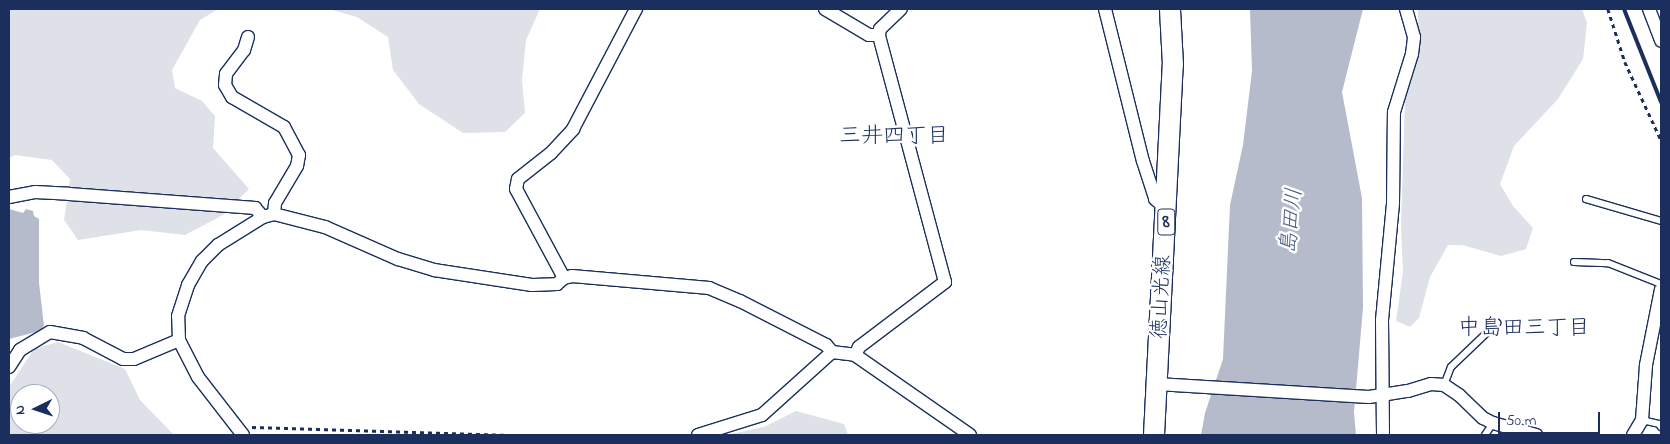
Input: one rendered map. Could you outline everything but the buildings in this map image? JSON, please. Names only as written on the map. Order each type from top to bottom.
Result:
[{"type":"main road","name":"徳山光線","points":[[1154,435],[1173,65],[1170,9]]},
{"type":"street","points":[[564,278],[516,189],[518,179],[551,153],[573,129],[636,9]]},
{"type":"street","points":[[826,9],[869,35],[879,35]]},
{"type":"street","points":[[856,355],[860,347],[945,282],[879,35],[880,29],[901,9]]},
{"type":"street","points":[[1105,9],[1143,161],[1155,199],[1167,209]]},
{"type":"street","points":[[1383,435],[1375,396],[1393,203],[1394,112],[1412,54],[1414,37],[1406,9]]},
{"type":"street","points":[[1649,9],[1661,41]]},
{"type":"street","points":[[243,433],[198,377],[179,340],[177,327],[178,316],[188,285],[202,261],[218,245],[268,215],[297,166],[299,155],[284,127],[232,97],[225,84],[226,74],[244,50],[248,37]]},
{"type":"street","points":[[9,197],[35,192],[255,208],[268,215],[325,227],[398,260],[434,270],[532,285],[557,284],[564,278],[572,276],[709,288],[740,301],[826,345],[832,352],[856,355],[970,435]]},
{"type":"street","points":[[1633,435],[1642,420],[1646,365],[1661,289]]},
{"type":"street","points":[[9,367],[20,350],[50,332],[82,338],[123,359],[134,359],[179,340]]},
{"type":"street","points":[[698,435],[762,415],[832,352]]},
{"type":"street","points":[[1156,384],[1375,396],[1431,384],[1444,385],[1459,395],[1483,418],[1493,423],[1536,435]]},
{"type":"lane","points":[[1586,198],[1661,221]]},
{"type":"lane","points":[[1574,262],[1608,263],[1661,284]]},
{"type":"lane","points":[[1444,385],[1451,367],[1497,323]]},
{"type":"lane","points":[[1642,420],[1660,424]]},
{"type":"lane","points":[[1485,435],[1493,423]]},
{"type":"path","points":[[1608,9],[1625,62],[1661,140]]},
{"type":"path","points":[[243,433],[262,426],[510,435]]},
{"type":"shaded area","points":[[9,9],[218,9],[200,20],[172,70],[175,88],[202,101],[215,116],[213,148],[249,189],[223,215],[185,235],[141,230],[78,240],[64,220],[70,179],[52,160],[15,155],[9,158]]},
{"type":"shaded area","points":[[329,9],[540,9],[526,40],[522,80],[525,113],[505,132],[463,133],[419,104],[393,70],[388,37],[357,17]]},
{"type":"shaded area","points":[[1418,9],[1582,9],[1587,23],[1583,59],[1558,99],[1514,146],[1500,184],[1513,206],[1533,228],[1526,249],[1501,256],[1462,245],[1448,245],[1430,277],[1419,318],[1410,327],[1396,321],[1403,272],[1401,225],[1405,99],[1418,57]]},
{"type":"shaded area","points":[[58,342],[125,369],[140,400],[174,435],[9,435],[10,385],[10,434],[60,434],[60,384],[11,384],[34,349]]},
{"type":"shaded area","points":[[796,411],[844,424],[848,435],[726,435],[764,427]]},
{"type":"water","name":"島田川","points":[[1250,9],[1363,9],[1342,92],[1362,198],[1363,308],[1354,412],[1356,435],[1201,435],[1205,413],[1223,359],[1230,205],[1243,145],[1252,71]]},
{"type":"water","points":[[9,209],[23,213],[26,209],[33,211],[34,216],[39,219],[39,283],[44,326],[40,331],[9,339]]},
{"type":"railway","points":[[1624,9],[1661,102]]},
{"type":"district","name":"三井四丁目","points":[[894,138]]},
{"type":"district","name":"中島田三丁目","points":[[1524,330]]}]
